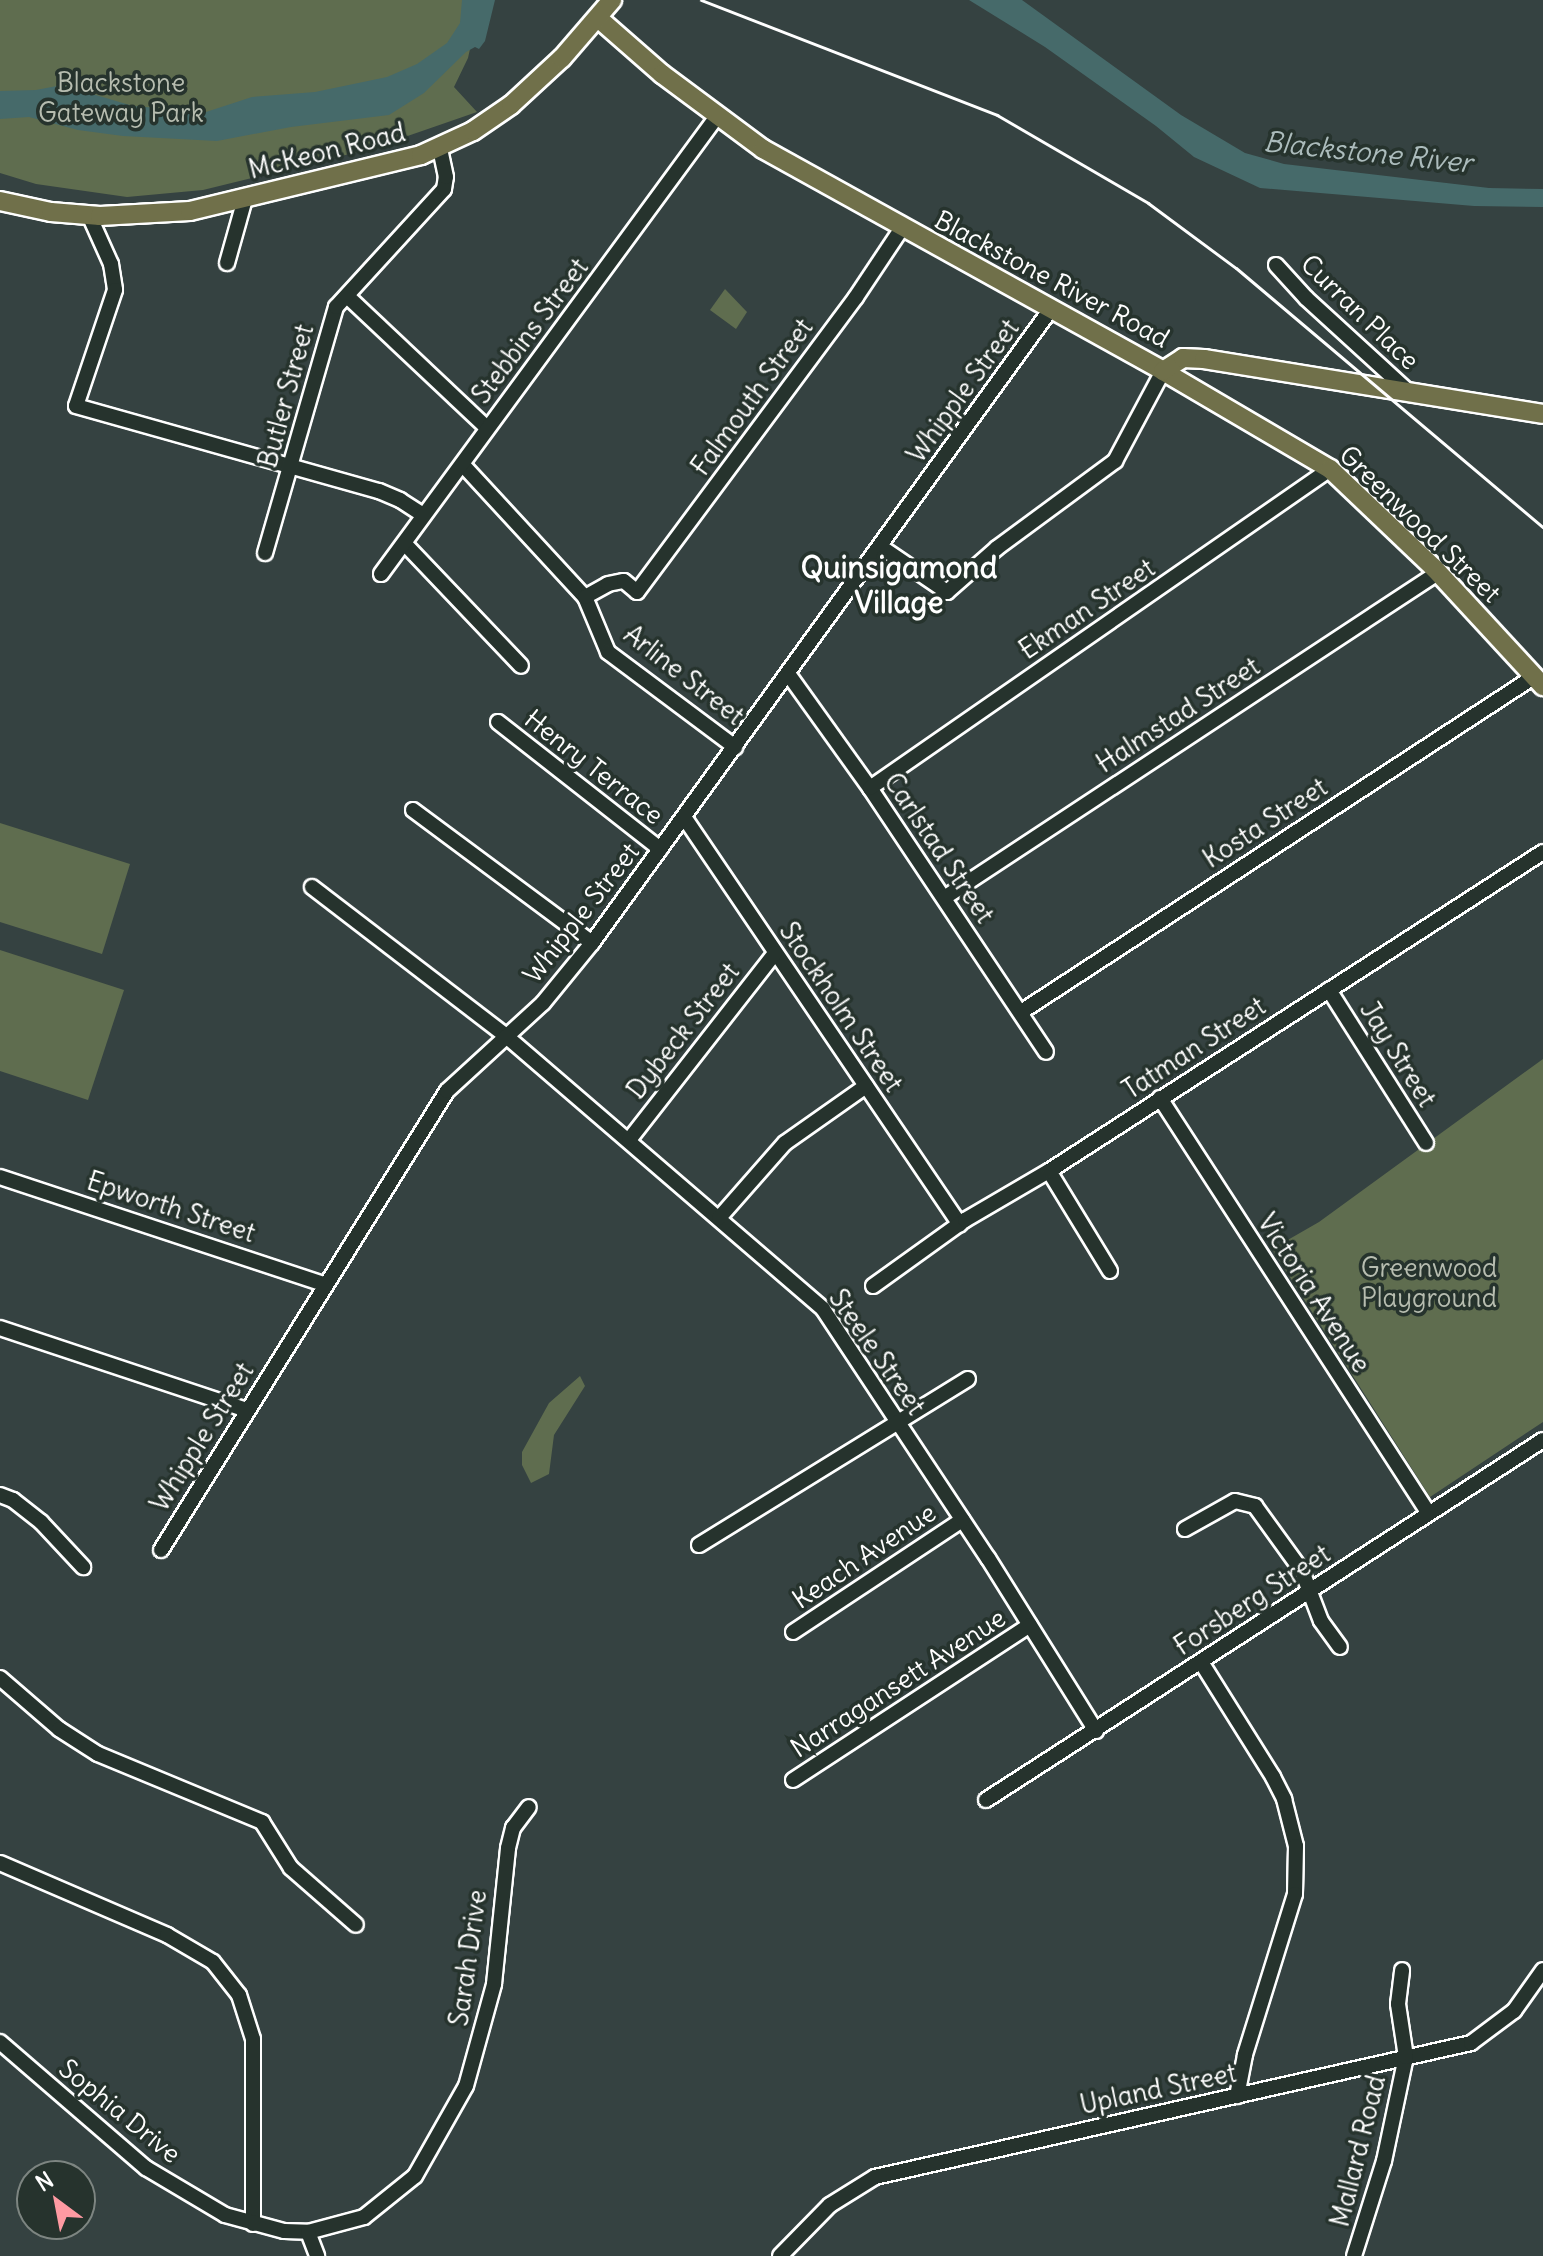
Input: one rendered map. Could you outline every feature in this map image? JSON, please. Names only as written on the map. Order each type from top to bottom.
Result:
[{"type":"main road","name":"McKeon Road","points":[[0,201],[51,212],[89,215],[142,216],[190,211],[440,148],[511,105],[612,0]]},
{"type":"main road","name":"Blackstone River Road","points":[[598,18],[662,74],[763,149],[1163,371],[1183,358],[1204,359],[1543,414]]},
{"type":"main road","name":"Greenwood Street","points":[[1163,371],[1330,469],[1439,572],[1539,681]]},
{"type":"street","name":"Stebbins Street","points":[[381,574],[718,115]]},
{"type":"street","name":"Butler Street","points":[[265,553],[336,307],[444,189],[446,177],[440,148]]},
{"type":"street","points":[[227,263],[245,199]]},
{"type":"street","points":[[89,215],[111,264],[115,290],[76,406],[291,469],[379,491],[423,515]]},
{"type":"street","name":"Falmouth Street","points":[[585,597],[608,584],[624,581],[637,592],[856,297],[902,228]]},
{"type":"street","name":"Curran Place","points":[[1276,265],[1306,298],[1410,393]]},
{"type":"street","points":[[347,296],[487,428]]},
{"type":"street","name":"Whipple Street","points":[[161,1550],[447,1091],[543,1003],[592,943],[789,675],[1051,309]]},
{"type":"street","points":[[881,547],[947,592],[997,548],[1115,461],[1163,371]]},
{"type":"street","points":[[463,465],[585,597]]},
{"type":"street","name":"Ekman Street","points":[[870,788],[1330,469]]},
{"type":"street","points":[[405,544],[521,666]]},
{"type":"street","name":"Halmstad Street","points":[[944,898],[1439,572]]},
{"type":"street","name":"Arline Street","points":[[585,597],[608,652],[735,747]]},
{"type":"street","name":"Carlstad Street","points":[[789,675],[870,788],[1046,1052]]},
{"type":"street","name":"Kosta Street","points":[[1021,1012],[1539,681]]},
{"type":"street","name":"Henry Terrace","points":[[498,722],[660,849]]},
{"type":"street","points":[[413,810],[592,943]]},
{"type":"street","name":"Stockholm Street","points":[[684,817],[960,1224]]},
{"type":"street","name":"Tatman Street","points":[[873,1286],[960,1224],[1049,1171],[1543,852]]},
{"type":"street","name":"Steele Street","points":[[312,887],[506,1036],[823,1309],[1096,1731]]},
{"type":"street","name":"Dybeck Street","points":[[629,1140],[775,953]]},
{"type":"street","name":"Jay Street","points":[[1329,990],[1426,1143]]},
{"type":"street","points":[[719,1218],[785,1143],[866,1086]]},
{"type":"street","name":"Victoria Avenue","points":[[1160,1098],[1428,1513]]},
{"type":"street","points":[[1049,1171],[1110,1271]]},
{"type":"street","name":"Epworth Street","points":[[0,1177],[326,1285]]},
{"type":"street","points":[[0,1328],[246,1410]]},
{"type":"street","points":[[699,1545],[896,1420],[934,1403],[968,1379]]},
{"type":"street","name":"Forsberg Street","points":[[986,1800],[1543,1440]]},
{"type":"street","points":[[0,1495],[13,1500],[41,1522],[83,1567]]},
{"type":"street","points":[[1185,1529],[1231,1502],[1251,1503],[1263,1514],[1302,1571],[1321,1621],[1340,1647]]},
{"type":"street","name":"Keach Avenue","points":[[793,1632],[962,1520]]},
{"type":"street","name":"Narragansett Avenue","points":[[793,1780],[1030,1625]]},
{"type":"street","points":[[1201,1662],[1273,1777],[1284,1799],[1296,1846],[1295,1894],[1245,2055],[1237,2096]]},
{"type":"street","points":[[0,1678],[59,1729],[98,1754],[262,1822],[291,1868],[356,1925]]},
{"type":"street","name":"Sarah Drive","points":[[308,2232],[339,2226],[383,2205],[415,2176],[466,2086],[494,1984],[508,1848],[513,1828],[529,1807]]},
{"type":"street","points":[[0,1863],[167,1935],[213,1962],[239,1995],[253,2039],[253,2224]]},
{"type":"street","points":[[1402,1970],[1398,2004],[1406,2057]]},
{"type":"street","name":"Upland Street","points":[[780,2256],[830,2205],[875,2177],[1471,2043],[1514,2011],[1543,1971]]},
{"type":"street","name":"Sophia Drive","points":[[0,2042],[146,2168],[225,2215],[253,2224],[308,2232]]},
{"type":"street","name":"Mallard Road","points":[[1354,2256],[1377,2188],[1406,2057]]},
{"type":"street","points":[[308,2232],[317,2256]]},
{"type":"green space","name":"Blackstone Gateway Park","points":[[0,0],[481,0],[468,58],[454,87],[477,112],[370,149],[203,190],[127,197],[36,184],[0,173]]},
{"type":"green space","points":[[725,289],[747,312],[736,329],[710,310]]},
{"type":"green space","points":[[0,823],[130,864],[102,954],[0,922]]},
{"type":"green space","points":[[0,950],[124,990],[88,1100],[0,1071]]},
{"type":"green space","name":"Greenwood Playground","points":[[1543,1059],[1543,1422],[1430,1497],[1272,1249],[1319,1222]]},
{"type":"green space","points":[[580,1376],[585,1386],[554,1435],[549,1474],[531,1483],[522,1465],[522,1452],[549,1403]]},
{"type":"water","points":[[462,0],[495,0],[485,41],[479,49],[475,47],[466,52],[424,93],[389,115],[291,127],[217,141],[123,136],[78,130],[29,117],[0,119],[0,91],[36,90],[62,85],[133,106],[206,112],[252,97],[315,92],[387,77],[417,64],[447,43],[460,23]]},
{"type":"water","points":[[969,0],[1022,0],[1181,115],[1245,153],[1284,164],[1489,188],[1543,189],[1543,207],[1474,206],[1260,188],[1194,157],[1045,47]]},
{"type":"railway","points":[[701,0],[997,115],[1148,203],[1236,268],[1543,527]]},
{"type":"district","name":"Quinsigamond Village","points":[[899,584]]},
{"type":"water label","name":"Blackstone River","points":[[1368,152]]}]
